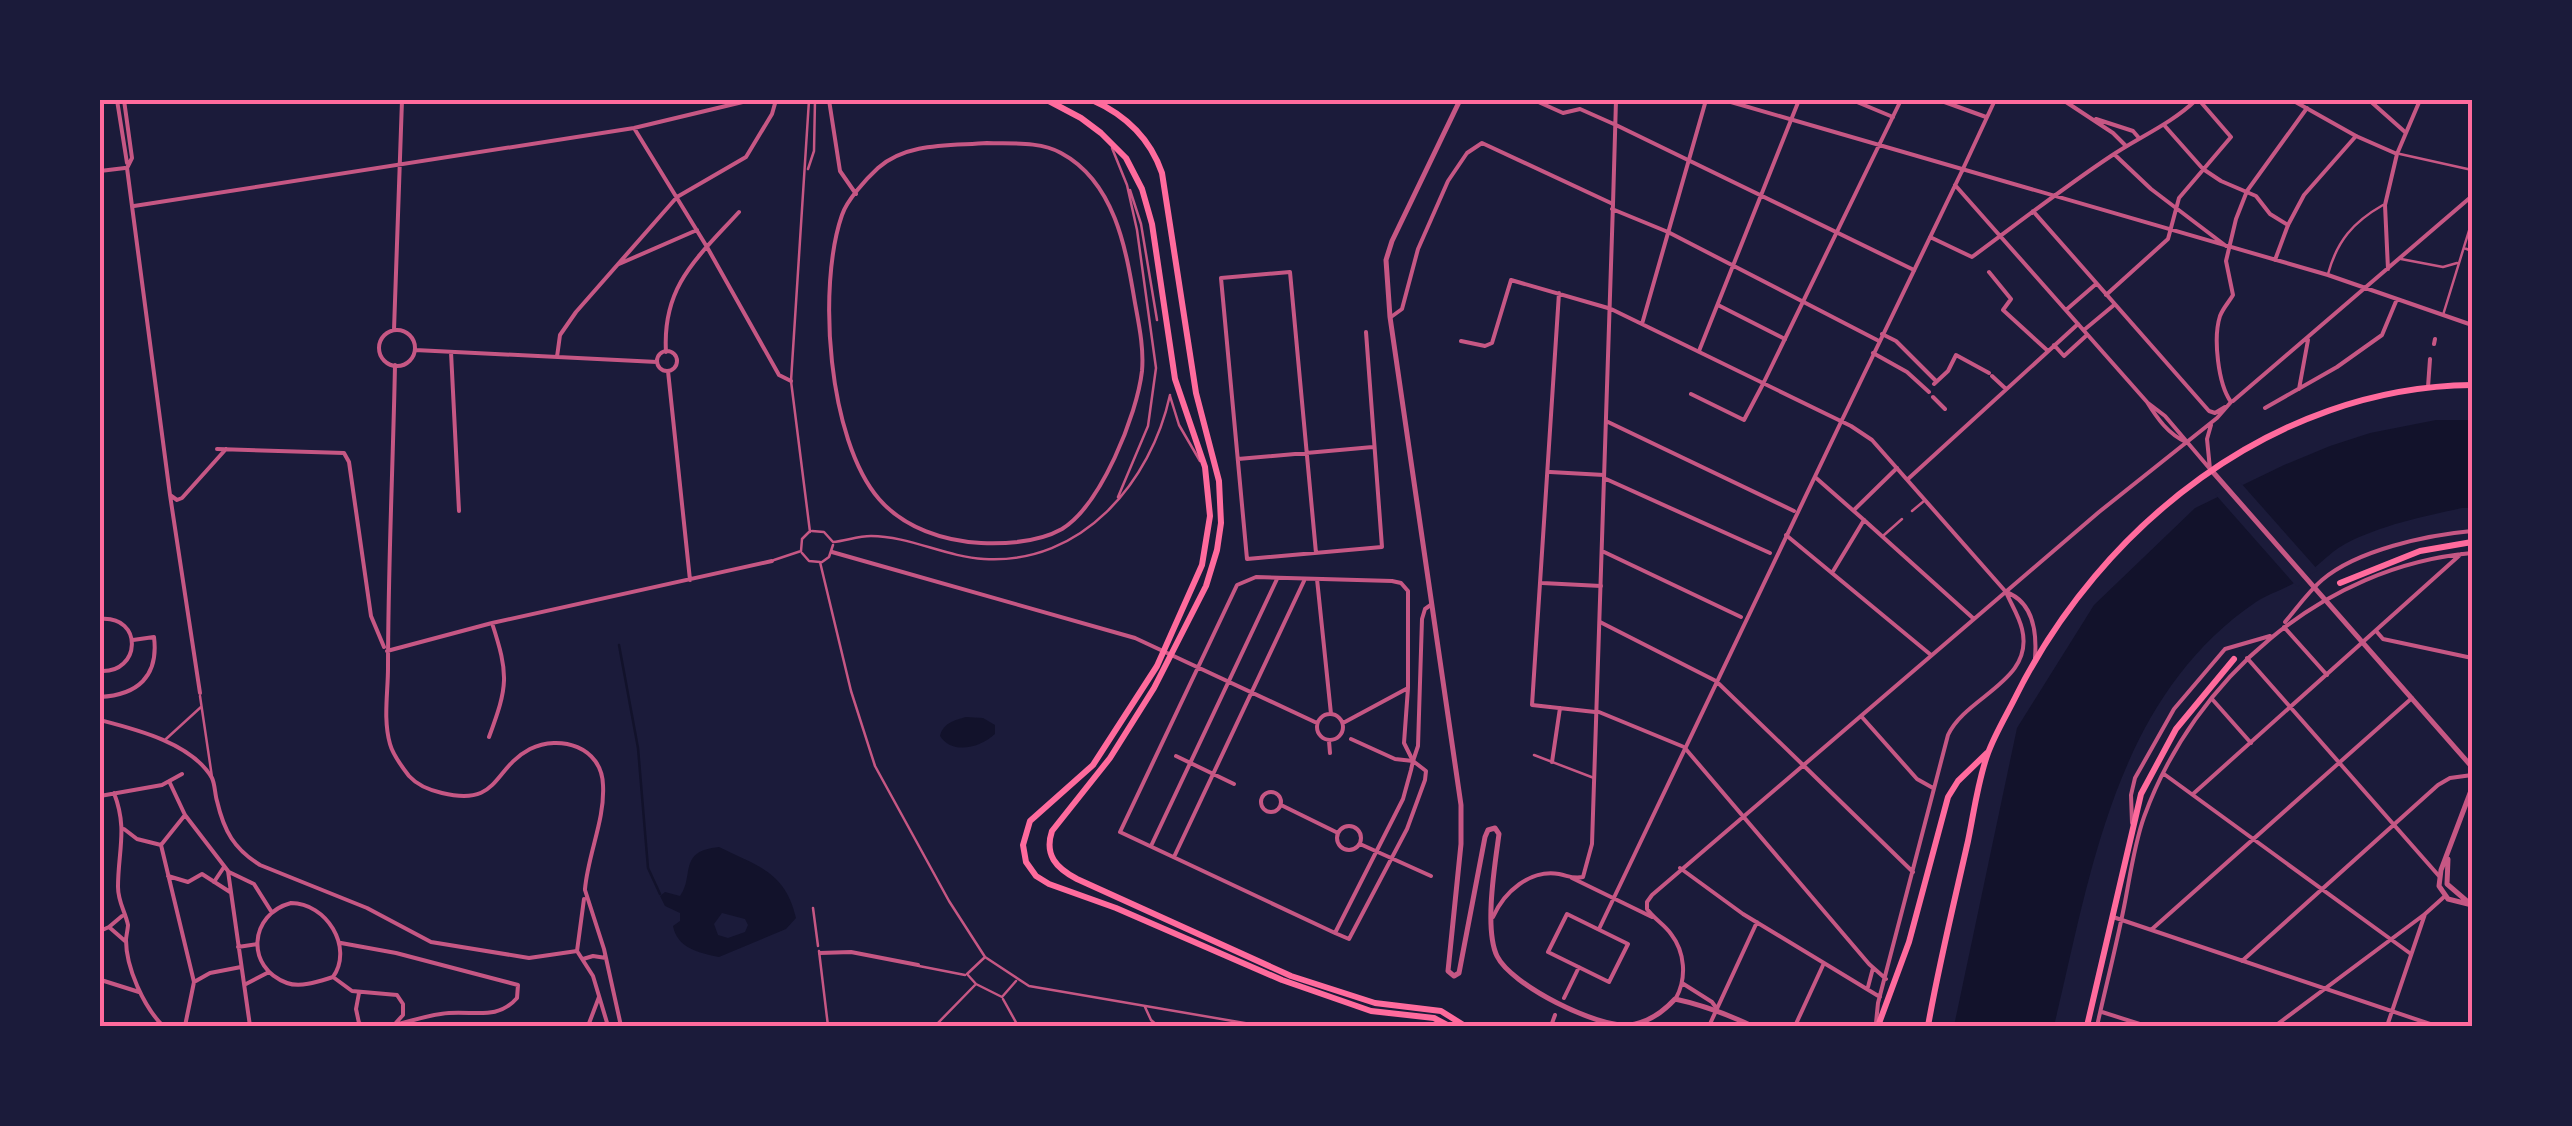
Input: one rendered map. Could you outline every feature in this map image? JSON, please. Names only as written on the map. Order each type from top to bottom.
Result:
[{"type":"main road","points":[[1047,100],[1091,125],[1126,158],[1147,202],[1176,379],[1205,467],[1210,500],[1202,565],[1157,666],[1101,754],[1082,777],[1030,821],[1024,839],[1026,862],[1049,884],[1116,908],[1282,980],[1381,1013],[1435,1014],[1448,1026]]},
{"type":"main road","points":[[1092,100],[1137,130],[1153,151],[1162,173],[1196,393],[1218,481],[1221,523],[1210,577],[1164,670],[1110,758],[1052,831],[1048,843],[1050,857],[1076,880],[1284,973],[1375,1003],[1435,1014],[1465,1026]]},
{"type":"main road","points":[[1928,1026],[1988,752],[2035,658],[2108,561],[2161,509],[2210,469],[2298,424],[2368,400],[2428,387],[2472,385]]},
{"type":"main road","points":[[2340,582],[2420,551],[2472,542]]},
{"type":"main road","points":[[2086,1025],[2144,787],[2166,744],[2191,708],[2234,658]]},
{"type":"main road","points":[[1877,1026],[1909,942],[1948,796],[1988,752]]},
{"type":"street","points":[[120,100],[170,494],[200,693]]},
{"type":"street","points":[[394,330],[402,100]]},
{"type":"street","points":[[134,206],[634,128],[750,100]]},
{"type":"street","points":[[557,356],[560,334],[677,197],[746,157],[776,100]]},
{"type":"street","points":[[829,100],[840,171],[856,194]]},
{"type":"street","points":[[1460,100],[1389,248],[1386,273],[1461,810],[1448,968],[1451,975],[1459,973],[1485,837],[1493,827],[1499,834],[1491,898],[1494,948],[1512,976],[1610,1024],[1633,1025],[1655,1016],[1675,999],[1682,983],[1678,947],[1668,930],[1652,917],[1572,878]]},
{"type":"street","points":[[1534,100],[1563,113],[1580,109],[1616,125],[1914,270]]},
{"type":"street","points":[[1494,917],[1508,894],[1527,880],[1550,874],[1580,878],[1592,847],[1616,100]]},
{"type":"street","points":[[1642,324],[1706,100]]},
{"type":"street","points":[[1724,100],[2328,275],[2472,325]]},
{"type":"street","points":[[1699,353],[1798,100]]},
{"type":"street","points":[[1691,394],[1744,420],[1901,100]]},
{"type":"street","points":[[1939,100],[1986,117]]},
{"type":"street","points":[[1599,930],[1995,100]]},
{"type":"street","points":[[2063,100],[2092,117],[2126,146]]},
{"type":"street","points":[[1930,236],[1968,256],[2197,100],[2230,136],[2175,206],[2168,239],[2106,295]]},
{"type":"street","points":[[2292,100],[2397,154]]},
{"type":"street","points":[[2369,100],[2405,132]]},
{"type":"street","points":[[2388,269],[2384,205],[2397,154],[2420,100]]},
{"type":"street","points":[[1857,102],[1892,117]]},
{"type":"street","points":[[2231,402],[2220,378],[2218,325],[2233,293],[2226,266],[2228,249],[2247,191],[2307,108]]},
{"type":"street","points":[[2092,117],[2133,131],[2139,138]]},
{"type":"street","points":[[2164,124],[2203,169],[2221,182],[2256,196],[2270,214],[2288,225]]},
{"type":"street","points":[[634,128],[779,375],[791,381]]},
{"type":"street","points":[[2273,261],[2304,195],[2356,136]]},
{"type":"street","points":[[1390,317],[1401,311],[1426,228],[1448,181],[1467,153],[1482,143],[1612,209],[1668,232],[1879,341]]},
{"type":"street","points":[[987,144],[1034,145],[1060,152],[1085,171],[1101,194],[1124,239],[1141,338],[1142,368],[1134,407],[1108,470],[1092,498],[1064,528],[1018,542],[979,543],[922,530],[879,499],[843,421],[828,334],[829,278],[838,230],[843,210],[856,194],[880,166],[922,147],[987,144]]},
{"type":"street","points":[[2114,154],[2151,189],[2228,249]]},
{"type":"street","points":[[100,171],[127,165]]},
{"type":"street","points":[[1955,185],[2171,433],[2186,442],[2327,600],[2472,771],[2443,782],[2242,960]]},
{"type":"street","points":[[2033,211],[2209,411],[2215,413],[2472,196]]},
{"type":"street","points":[[666,352],[664,322],[676,287],[739,212]]},
{"type":"street","points":[[617,265],[696,230]]},
{"type":"street","points":[[1316,553],[1290,272],[1222,278],[1248,559],[1316,553],[1382,546],[1366,332]]},
{"type":"street","points":[[1989,272],[2011,300],[2003,310],[2048,350]]},
{"type":"street","points":[[1461,341],[1484,346],[1492,343],[1510,280],[1608,308],[1872,440],[2006,592],[2023,634],[2019,664],[1957,718],[1946,740],[1880,996],[1877,1026]]},
{"type":"street","points":[[2066,310],[2096,284]]},
{"type":"street","points":[[1559,293],[1532,705],[1598,712],[1684,747],[1886,979]]},
{"type":"street","points":[[2264,408],[2382,335],[2397,299]]},
{"type":"street","points":[[1718,305],[1786,339]]},
{"type":"street","points":[[2054,345],[2064,356],[2114,305]]},
{"type":"street","points":[[1907,480],[2078,324]]},
{"type":"street","points":[[394,330],[408,334],[414,350],[406,363],[395,365],[384,359],[380,350],[384,336],[394,330]]},
{"type":"street","points":[[1882,334],[1896,341],[1933,387],[1944,410]]},
{"type":"street","points":[[2299,389],[2309,336]]},
{"type":"street","points":[[414,350],[657,362]]},
{"type":"street","points":[[451,352],[459,510]]},
{"type":"street","points":[[672,353],[676,366],[668,371],[660,369],[657,362],[658,356],[672,353]]},
{"type":"street","points":[[1873,354],[1933,387]]},
{"type":"street","points":[[1933,387],[1956,355],[1990,374],[2006,389]]},
{"type":"street","points":[[2428,387],[2430,358]]},
{"type":"street","points":[[395,365],[386,652],[389,741],[403,767],[421,786],[451,796],[480,794],[496,783],[518,756],[542,745],[571,745],[594,758],[601,772],[602,798],[588,860],[577,951],[593,976],[608,1026]]},
{"type":"street","points":[[668,371],[690,580]]},
{"type":"street","points":[[1652,917],[1646,904],[1680,868],[2231,402]]},
{"type":"street","points":[[1606,421],[1794,511]]},
{"type":"street","points":[[2210,469],[2207,435],[2213,421]]},
{"type":"street","points":[[1957,423],[1962,429]]},
{"type":"street","points":[[1238,459],[1373,447]]},
{"type":"street","points":[[216,448],[344,453],[349,462],[371,616],[386,652]]},
{"type":"street","points":[[170,494],[182,498],[226,448]]},
{"type":"street","points":[[1853,510],[1898,468]]},
{"type":"street","points":[[1550,472],[1604,477],[1770,553]]},
{"type":"street","points":[[1815,477],[1974,619]]},
{"type":"street","points":[[1832,574],[1864,520]]},
{"type":"street","points":[[2282,626],[2333,572],[2413,540],[2472,531]]},
{"type":"street","points":[[1786,536],[1931,656]]},
{"type":"street","points":[[1602,551],[1740,618]]},
{"type":"street","points":[[832,552],[1135,638],[1318,723]]},
{"type":"street","points":[[2097,1026],[2139,832],[2164,774],[2212,698],[2270,636],[2327,600],[2403,568],[2472,553]]},
{"type":"street","points":[[2193,794],[2461,554]]},
{"type":"street","points":[[386,652],[492,623],[772,560]]},
{"type":"street","points":[[1256,577],[1277,578],[1392,581],[1401,583],[1408,591],[1404,747],[1427,774],[1407,829],[1349,939],[1120,832],[1237,585],[1256,577]]},
{"type":"street","points":[[1151,846],[1277,578]]},
{"type":"street","points":[[1317,579],[1331,714],[1343,723]]},
{"type":"street","points":[[1174,857],[1305,580]]},
{"type":"street","points":[[1542,583],[1601,586]]},
{"type":"street","points":[[2006,592],[2018,598],[2029,614],[2035,633],[2035,658]]},
{"type":"street","points":[[1334,933],[1403,799],[1418,746],[1422,619],[1425,609],[1432,604]]},
{"type":"street","points":[[100,619],[118,620],[133,640]]},
{"type":"street","points":[[1600,622],[1716,681],[1913,872]]},
{"type":"street","points":[[489,736],[506,693],[504,660],[492,623]]},
{"type":"street","points":[[2282,626],[2328,676]]},
{"type":"street","points":[[2377,632],[2383,640],[2472,658]]},
{"type":"street","points":[[2132,826],[2135,778],[2174,709],[2225,649],[2270,636]]},
{"type":"street","points":[[100,697],[125,694],[148,674],[155,660],[154,637],[133,640]]},
{"type":"street","points":[[100,671],[119,668],[127,660],[133,640]]},
{"type":"street","points":[[2248,658],[2439,876],[2445,896]]},
{"type":"street","points":[[1343,723],[1408,688]]},
{"type":"street","points":[[2212,698],[2251,742]]},
{"type":"street","points":[[2151,930],[2412,698]]},
{"type":"street","points":[[1552,762],[1560,708]]},
{"type":"street","points":[[1318,723],[1331,714]]},
{"type":"street","points":[[1861,716],[1917,779],[1933,788]]},
{"type":"street","points":[[100,720],[163,741],[190,756],[212,778],[225,831],[246,856],[260,865],[367,908],[431,942],[529,958],[577,951]]},
{"type":"street","points":[[1318,723],[1320,737],[1329,741],[1341,736],[1395,759],[1413,761]]},
{"type":"street","points":[[1341,736],[1343,723]]},
{"type":"street","points":[[1329,741],[1330,753]]},
{"type":"street","points":[[1176,756],[1234,784]]},
{"type":"street","points":[[100,796],[169,781],[182,774]]},
{"type":"street","points":[[2164,774],[2411,954]]},
{"type":"street","points":[[169,781],[185,815],[226,869],[254,884],[271,911]]},
{"type":"street","points":[[2439,876],[2472,790]]},
{"type":"street","points":[[1272,792],[1280,797],[1281,805],[1267,812],[1261,801],[1266,793],[1272,792]]},
{"type":"street","points":[[114,793],[124,829],[118,886],[122,916],[128,924],[126,942],[141,992],[152,1014],[164,1026]]},
{"type":"street","points":[[1281,805],[1338,833]]},
{"type":"street","points":[[161,845],[185,815]]},
{"type":"street","points":[[1354,827],[1361,836],[1360,844],[1352,851],[1344,850],[1336,841],[1338,833],[1354,827]]},
{"type":"street","points":[[124,829],[136,839],[161,845]]},
{"type":"street","points":[[1360,844],[1431,876]]},
{"type":"street","points":[[161,845],[194,982],[185,1026]]},
{"type":"street","points":[[2450,852],[2447,884],[2472,905]]},
{"type":"street","points":[[1680,868],[1757,922],[1880,996]]},
{"type":"street","points":[[214,882],[226,869]]},
{"type":"street","points":[[226,869],[250,1026]]},
{"type":"street","points":[[168,876],[188,882],[202,874],[230,892]]},
{"type":"street","points":[[585,892],[606,958],[621,1026]]},
{"type":"street","points":[[2445,896],[2472,905]]},
{"type":"street","points":[[2275,1026],[2445,896]]},
{"type":"street","points":[[291,902],[307,905],[329,923],[341,943],[342,959],[333,977],[289,984],[268,972],[257,944],[258,932],[271,911],[291,902]]},
{"type":"street","points":[[1567,914],[1628,944],[1609,982],[1579,967],[1548,952],[1567,914]]},
{"type":"street","points":[[2386,1026],[2425,914]]},
{"type":"street","points":[[100,931],[122,916]]},
{"type":"street","points":[[2112,917],[2436,1026]]},
{"type":"street","points":[[1709,1026],[1757,922]]},
{"type":"street","points":[[109,927],[126,942]]},
{"type":"street","points":[[341,943],[518,985],[518,998],[493,1014],[444,1014],[386,1026]]},
{"type":"street","points":[[238,946],[257,944]]},
{"type":"street","points":[[819,950],[851,952],[918,966]]},
{"type":"street","points":[[100,954],[101,982],[141,992]]},
{"type":"street","points":[[584,959],[606,958]]},
{"type":"street","points":[[1794,1026],[1824,962]]},
{"type":"street","points":[[194,982],[210,973],[242,967]]},
{"type":"street","points":[[1564,998],[1579,967]]},
{"type":"street","points":[[1868,989],[1873,968]]},
{"type":"street","points":[[244,985],[268,972]]},
{"type":"street","points":[[333,977],[345,988],[359,993],[397,996],[404,1012],[394,1025]]},
{"type":"street","points":[[1682,983],[1717,1009],[1752,1026]]},
{"type":"street","points":[[359,993],[356,1012],[360,1025]]},
{"type":"street","points":[[588,1026],[599,997]]},
{"type":"street","points":[[1675,999],[1717,1009]]},
{"type":"street","points":[[2100,1011],[2146,1026]]},
{"type":"street","points":[[1551,1026],[1556,1016]]},
{"type":"lane","points":[[809,100],[791,381],[810,532]]},
{"type":"lane","points":[[806,175],[814,151],[815,100]]},
{"type":"lane","points":[[1091,125],[1111,146],[1128,185],[1141,224],[1157,320]]},
{"type":"lane","points":[[2397,154],[2472,170]]},
{"type":"lane","points":[[1118,499],[1148,426],[1156,368],[1128,185]]},
{"type":"lane","points":[[2328,275],[2340,239],[2384,205]]},
{"type":"lane","points":[[2443,315],[2472,221]]},
{"type":"lane","points":[[2462,248],[2472,252]]},
{"type":"lane","points":[[2399,259],[2443,266],[2457,264]]},
{"type":"lane","points":[[832,542],[873,536],[987,560],[1057,546],[1083,534],[1127,491],[1156,440],[1170,395],[1182,433],[1205,467]]},
{"type":"lane","points":[[1912,511],[1925,500]]},
{"type":"lane","points":[[1882,537],[1902,519]]},
{"type":"lane","points":[[810,532],[824,532],[832,542],[832,552],[820,562],[809,560],[802,552],[802,539],[810,532]]},
{"type":"lane","points":[[772,560],[802,552]]},
{"type":"lane","points":[[820,562],[851,691],[875,766],[948,901],[986,956],[1029,986],[1262,1026]]},
{"type":"lane","points":[[200,693],[212,778]]},
{"type":"lane","points":[[163,741],[202,706]]},
{"type":"lane","points":[[1534,755],[1596,778]]},
{"type":"lane","points":[[813,908],[828,1026]]},
{"type":"lane","points":[[967,974],[986,956]]},
{"type":"lane","points":[[918,966],[967,974],[976,984],[1002,998],[1018,1026]]},
{"type":"lane","points":[[1002,998],[1017,979]]},
{"type":"lane","points":[[935,1026],[976,984]]},
{"type":"lane","points":[[1145,1006],[1158,1026]]},
{"type":"shaded area","points":[[2436,420],[2472,420],[2472,508],[2402,522],[2345,544],[2297,581],[2256,602],[2208,642],[2170,687],[2140,738],[2116,793],[2081,909],[2054,1026],[1954,1026],[2017,728],[2094,605],[2195,508],[2330,446],[2370,433]]},
{"type":"shaded area","points":[[966,717],[983,718],[995,725],[995,734],[966,747],[945,742],[940,736],[944,728]]},
{"type":"shaded area","points":[[719,847],[768,872],[785,890],[796,918],[786,929],[719,957],[684,944],[673,926],[680,921],[680,913],[665,906],[660,896],[665,892],[680,896],[692,859],[706,849]],"holes":[[[722,913],[745,919],[745,932],[728,938],[718,935],[714,924]]]},
{"type":"pier","points":[[2240,482],[2318,570],[2297,587],[2215,494]]},
{"type":"waterway","points":[[619,645],[638,748],[648,868],[660,894]]}]
